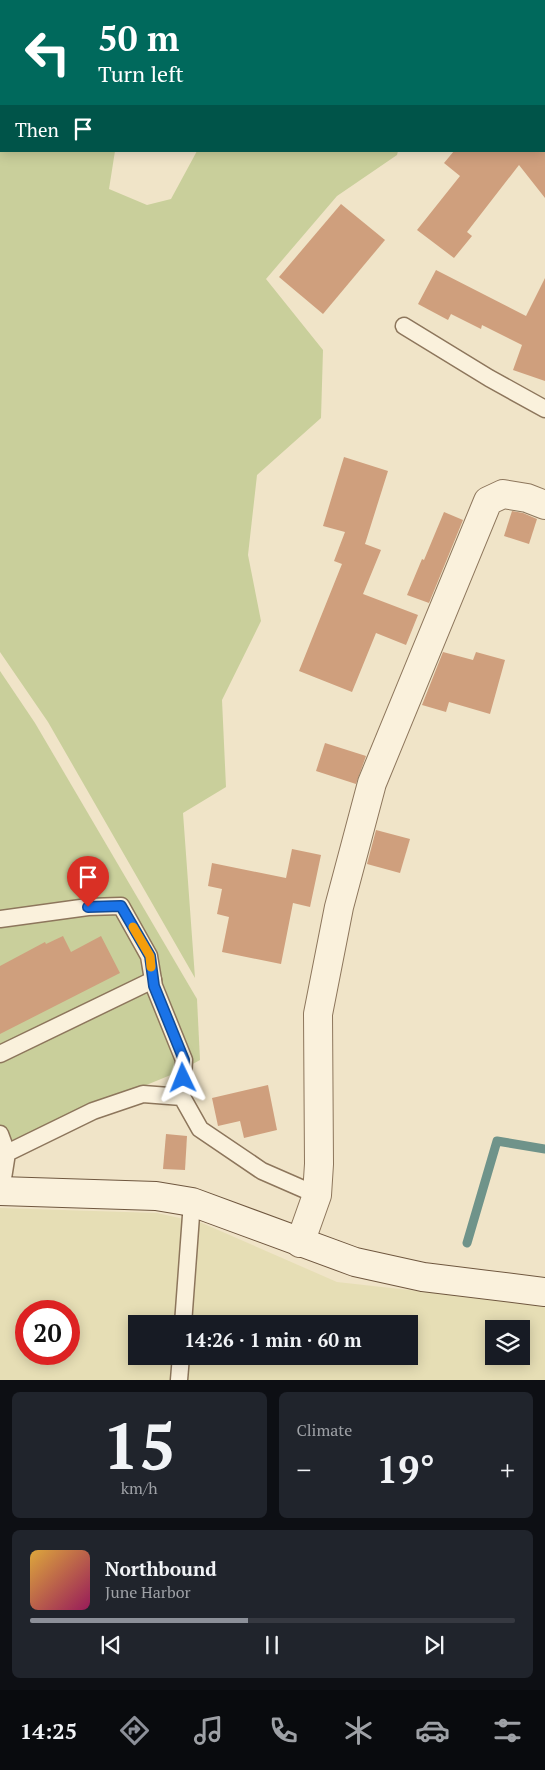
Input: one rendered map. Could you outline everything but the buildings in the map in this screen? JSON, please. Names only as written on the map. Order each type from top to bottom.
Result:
[{"type":"street","points":[[300,1243],[317,1195],[319,1164],[318,1014],[339,907],[372,783],[488,502],[503,494],[545,504]]},
{"type":"street","points":[[0,1191],[156,1196],[192,1202],[355,1262],[423,1278],[545,1292]]},
{"type":"lane","points":[[404,326],[489,378],[545,408]]},
{"type":"lane","points":[[0,919],[88,907],[121,906],[150,956],[154,986],[184,1060],[182,1098],[200,1129],[262,1171],[317,1195]]},
{"type":"lane","points":[[0,1054],[153,980]]},
{"type":"lane","points":[[7,1153],[93,1111],[143,1094],[182,1098]]},
{"type":"lane","points":[[0,1134],[7,1153],[0,1191]]},
{"type":"lane","points":[[184,1315],[192,1202]]},
{"type":"lane","points":[[179,1380],[180,1365]]},
{"type":"shaded area","points":[[0,1208],[157,1213],[202,1223],[337,1282],[545,1305],[545,1380],[0,1380]]},
{"type":"green space","points":[[0,152],[115,152],[109,189],[147,205],[171,199],[196,152],[398,152],[397,155],[337,196],[266,279],[323,350],[321,418],[257,475],[248,555],[261,621],[222,700],[226,787],[183,813],[195,978],[48,722],[0,652]]},
{"type":"green space","points":[[0,671],[35,723],[197,999],[200,1060],[178,1072],[0,1145]]},
{"type":"waterway","points":[[467,1243],[497,1141],[545,1149]]},
{"type":"slow traffic","points":[[133,927],[150,956],[151,967]]},
{"type":"route","points":[[88,907],[121,906],[150,956],[154,986],[184,1060],[183,1078]]}]
